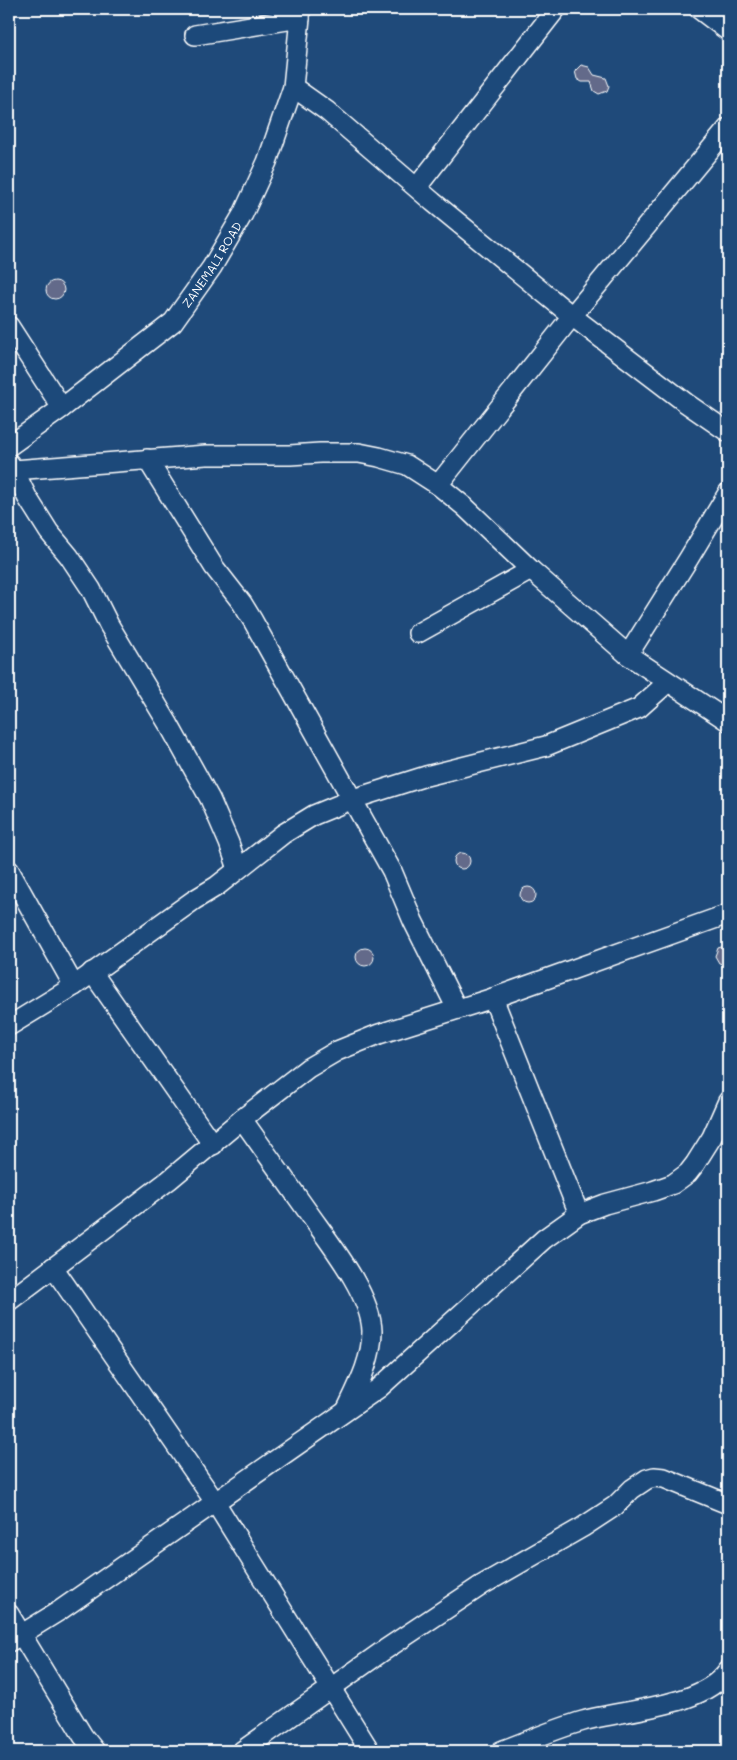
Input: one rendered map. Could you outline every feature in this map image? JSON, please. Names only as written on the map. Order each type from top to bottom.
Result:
[{"type":"street","points":[[417,187],[556,9]]},
{"type":"street","points":[[699,9],[728,31]]},
{"type":"street","points":[[195,35],[299,14]]},
{"type":"street","name":"ZANEMALI ROAD","points":[[9,446],[62,408],[173,322],[212,267],[243,214],[267,162],[293,87],[299,14]]},
{"type":"street","points":[[293,87],[327,111],[433,202],[572,316],[686,403],[728,432]]},
{"type":"street","points":[[438,485],[572,316],[728,128]]},
{"type":"street","points":[[9,326],[62,408]]},
{"type":"street","points":[[238,869],[210,800],[169,725],[109,625],[91,589],[69,556],[49,532],[27,497],[12,466],[206,455],[359,453],[407,465],[438,485],[466,507],[531,570],[628,655],[728,721]]},
{"type":"street","points":[[147,459],[214,567],[242,603],[253,621],[392,871],[413,920],[457,1009]]},
{"type":"street","points":[[628,655],[690,558],[728,493]]},
{"type":"street","points":[[418,633],[531,570]]},
{"type":"street","points":[[9,1026],[74,986],[194,900],[217,886],[283,834],[314,815],[353,799],[426,776],[546,746],[639,708],[668,682]]},
{"type":"street","points":[[9,870],[74,986]]},
{"type":"street","points":[[9,1301],[213,1145],[242,1119],[308,1068],[337,1051],[379,1034],[493,998],[728,914]]},
{"type":"street","points":[[92,972],[213,1145]]},
{"type":"street","points":[[493,998],[579,1214]]},
{"type":"street","points":[[15,1638],[59,1611],[379,1388],[544,1239],[579,1214],[605,1204],[673,1184],[688,1172],[712,1137],[728,1101]]},
{"type":"street","points":[[242,1119],[346,1266],[368,1307],[372,1330],[370,1353],[363,1375],[346,1410]]},
{"type":"street","points":[[53,1267],[214,1502],[370,1751]]},
{"type":"street","points":[[242,1751],[383,1651],[482,1584],[568,1536],[615,1506],[632,1489],[647,1479],[654,1477],[664,1478],[728,1504]]},
{"type":"street","points":[[9,1614],[15,1638],[95,1751]]},
{"type":"street","points":[[501,1751],[584,1721],[677,1701],[712,1685],[724,1676],[728,1670]]},
{"type":"building","points":[[581,65],[589,67],[594,75],[606,78],[609,86],[607,91],[599,94],[594,91],[591,82],[582,82],[577,79],[575,71]]},
{"type":"building","points":[[55,281],[61,284],[64,290],[61,296],[55,299],[49,296],[46,290],[49,284]]},
{"type":"building","points":[[459,853],[465,853],[470,858],[468,867],[459,869],[454,864],[454,858]]},
{"type":"building","points":[[525,887],[531,887],[536,892],[534,901],[525,903],[520,898],[520,892]]},
{"type":"building","points":[[728,945],[728,966],[719,963],[715,956],[718,948]]},
{"type":"building","points":[[365,948],[371,951],[374,957],[371,963],[365,966],[359,963],[356,957],[359,951]]}]
